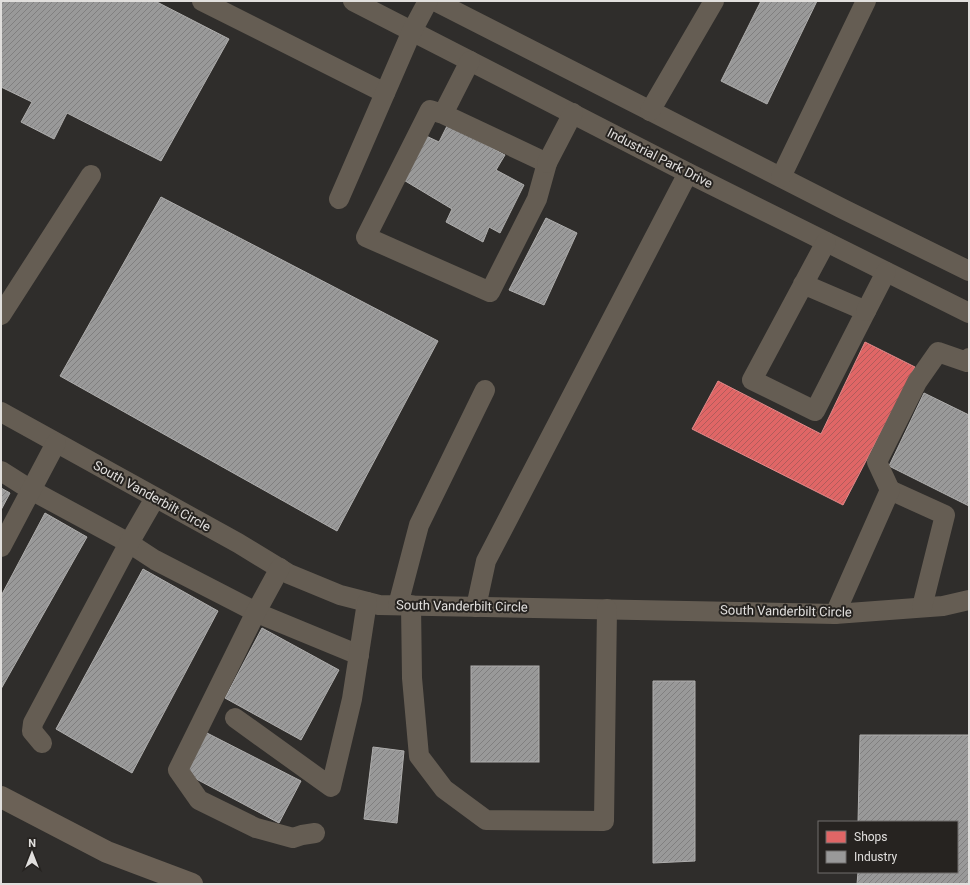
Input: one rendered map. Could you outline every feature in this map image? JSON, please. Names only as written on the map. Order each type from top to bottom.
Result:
[{"type":"highway","points":[[1,796],[107,852],[192,884]]},
{"type":"street","points":[[202,1],[385,93]]},
{"type":"street","name":"Industrial Park Drive","points":[[353,1],[688,173],[969,313]]},
{"type":"street","points":[[339,199],[412,31],[428,1]]},
{"type":"street","points":[[435,1],[780,177],[969,271]]},
{"type":"street","points":[[650,111],[714,1]]},
{"type":"street","points":[[780,177],[866,1]]},
{"type":"street","points":[[443,114],[470,61]]},
{"type":"street","points":[[547,163],[443,114],[430,110],[366,237],[490,292],[537,199],[547,163],[573,113]]},
{"type":"street","points":[[476,607],[486,561],[688,173]]},
{"type":"street","points":[[1,315],[91,175]]},
{"type":"street","points":[[826,242],[752,380],[815,411],[886,272]]},
{"type":"street","points":[[804,284],[866,311]]},
{"type":"street","points":[[922,607],[945,515],[890,490],[877,462],[917,382],[938,352],[968,361]]},
{"type":"street","points":[[485,390],[419,525],[405,605],[419,756],[444,789],[486,820],[604,821],[607,609]]},
{"type":"street","name":"South Vanderbilt Circle","points":[[1,412],[289,574],[340,595],[379,605],[835,614],[943,606],[969,600]]},
{"type":"street","points":[[1,547],[56,443]]},
{"type":"street","points":[[1,471],[31,490],[129,543],[155,560],[256,612],[359,655]]},
{"type":"street","points":[[835,614],[890,490]]},
{"type":"street","points":[[42,743],[32,731],[33,723],[129,543],[155,498]]},
{"type":"street","points":[[280,568],[256,612],[178,770],[199,800],[256,828],[293,838],[315,833]]},
{"type":"street","points":[[235,718],[331,787],[352,699],[367,602]]},
{"type":"building: Shops","points":[[865,342],[915,367],[843,505],[692,429],[718,381],[821,434]]},
{"type":"building: Industry","points":[[1,1],[155,1],[229,39],[161,161],[67,113],[54,139],[21,122],[32,102],[1,87]]},
{"type":"building: Industry","points":[[761,1],[817,1],[767,104],[721,81]]},
{"type":"building: Industry","points":[[448,124],[505,155],[496,170],[524,185],[500,233],[489,227],[483,242],[446,222],[452,209],[402,179],[424,135],[439,142]]},
{"type":"building: Industry","points":[[161,197],[438,341],[337,531],[60,376]]},
{"type":"building: Industry","points":[[546,218],[577,233],[544,305],[509,290]]},
{"type":"building: Industry","points":[[924,393],[969,415],[969,506],[889,466]]},
{"type":"building: Industry","points":[[1,488],[10,493],[1,510]]},
{"type":"building: Industry","points":[[45,513],[87,537],[1,689],[1,596]]},
{"type":"building: Industry","points":[[143,569],[218,611],[132,773],[56,729]]},
{"type":"building: Industry","points":[[262,628],[339,670],[301,740],[225,698]]},
{"type":"building: Industry","points":[[471,666],[539,666],[539,762],[471,762]]},
{"type":"building: Industry","points":[[653,681],[695,681],[695,861],[653,863]]},
{"type":"building: Industry","points":[[207,733],[301,781],[279,823],[185,773]]},
{"type":"building: Industry","points":[[860,735],[969,735],[969,884],[857,884],[858,873],[958,873],[958,821],[858,821]]},
{"type":"building: Industry","points":[[373,747],[404,751],[397,823],[364,819]]}]
